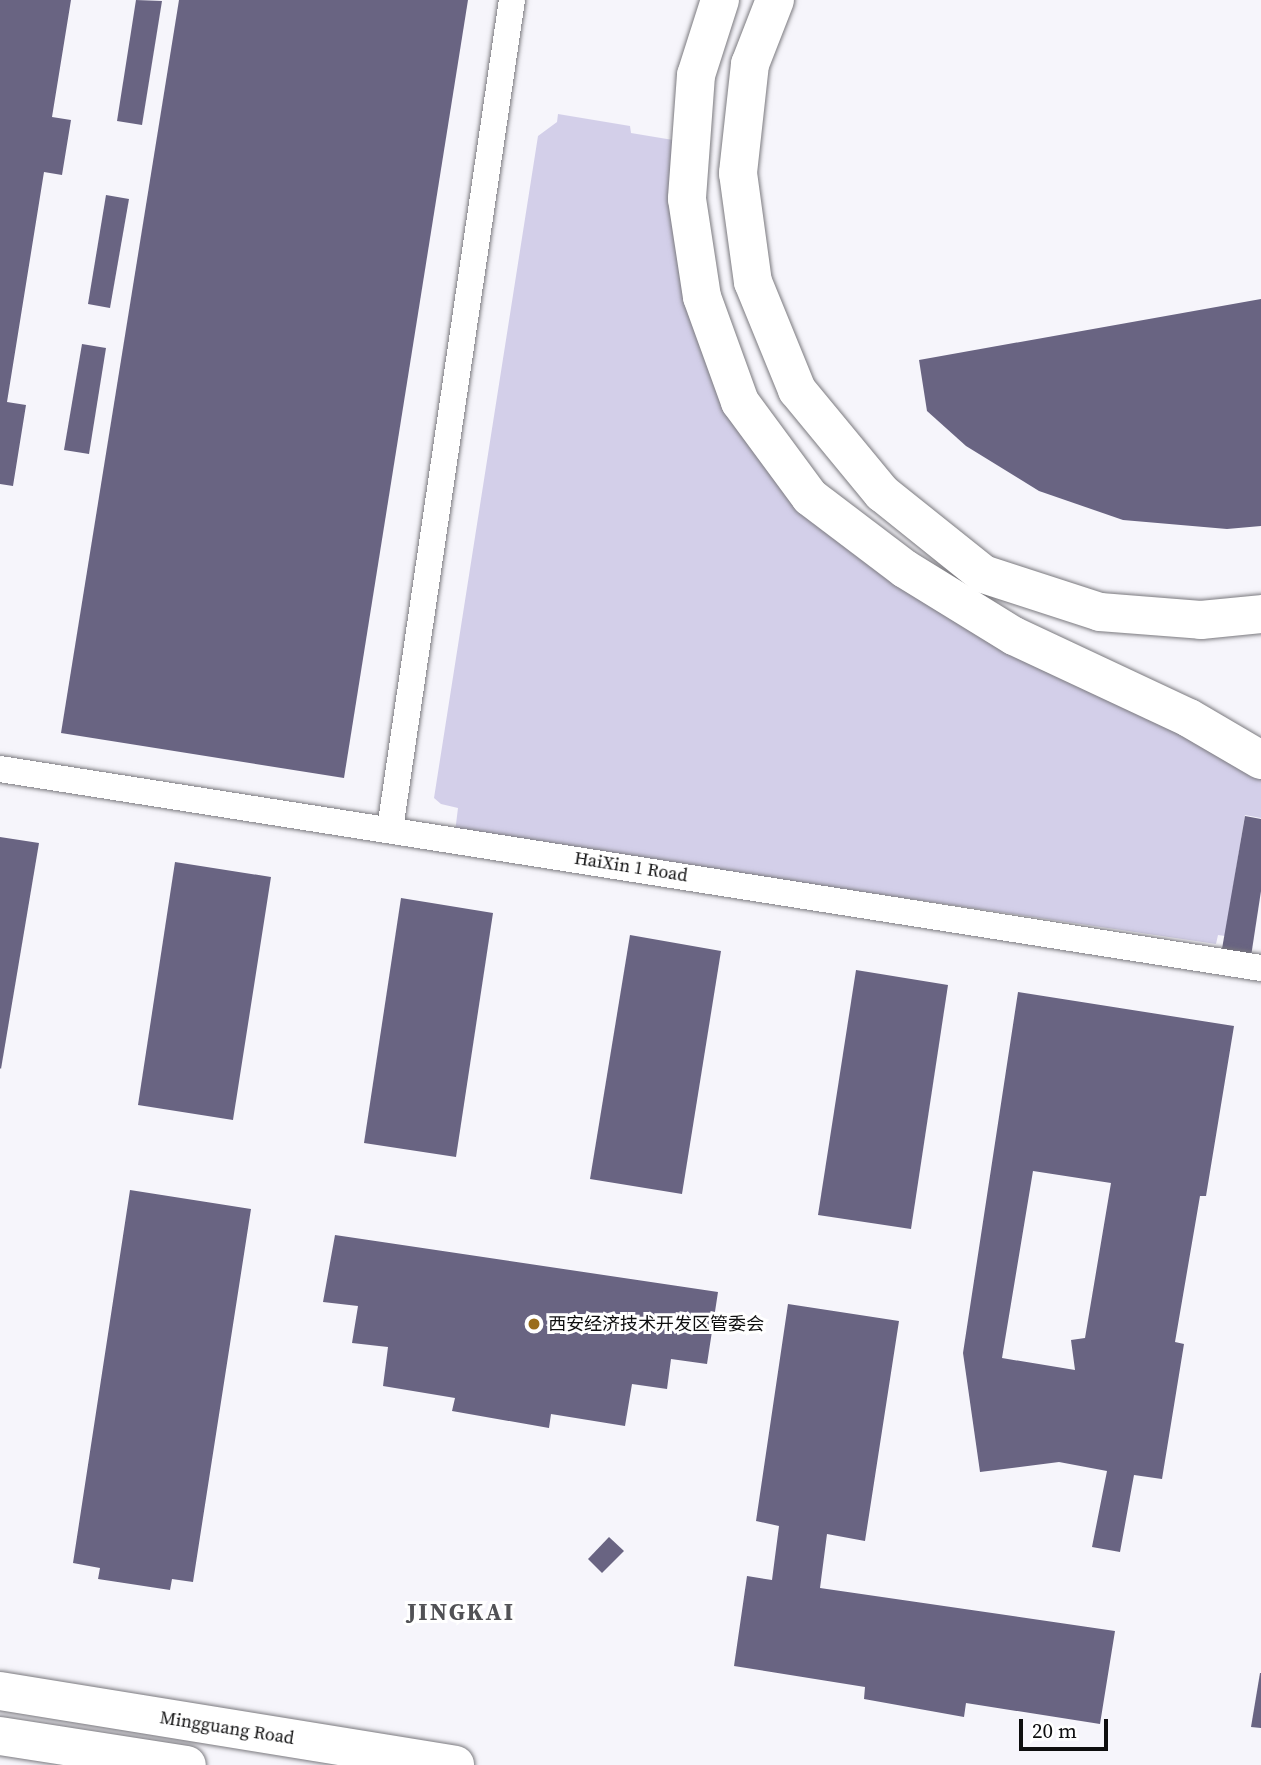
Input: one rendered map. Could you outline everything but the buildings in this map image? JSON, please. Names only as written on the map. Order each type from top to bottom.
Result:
[{"type":"main road","points":[[720,0],[696,75],[687,199],[702,297],[740,402],[810,497],[905,569],[1014,636],[1188,718],[1261,760]]},
{"type":"main road","points":[[775,0],[750,64],[738,173],[753,282],[797,390],[882,493],[983,574],[1100,612],[1200,620],[1261,614]]},
{"type":"main road","name":"Mingguang Road","points":[[0,1691],[455,1765]]},
{"type":"main road","points":[[0,1736],[187,1765]]},
{"type":"street","points":[[390,829],[512,0]]},
{"type":"street","name":"HaiXin 1 Road","points":[[0,769],[1261,968]]},
{"type":"shaded area","points":[[558,114],[630,126],[631,133],[673,140],[694,293],[830,521],[1261,769],[1261,818],[1245,815],[1225,936],[1218,935],[1216,944],[455,832],[458,808],[441,804],[434,798],[538,136],[557,122]]},
{"type":"place","name":"西安经济技术开发区管委会","points":[[534,1324]]},
{"type":"district","name":"JINGKAI","points":[[461,1612]]}]
